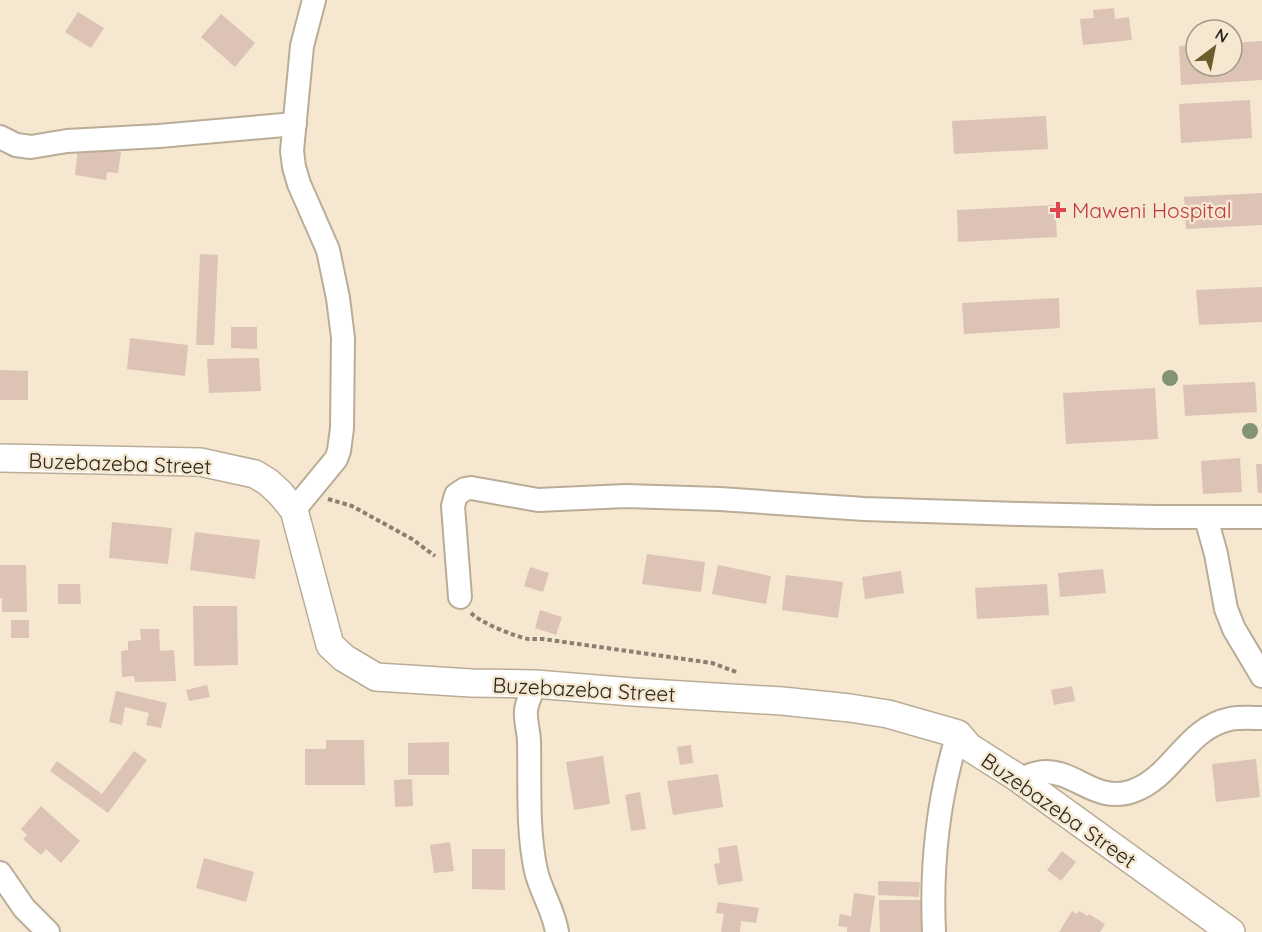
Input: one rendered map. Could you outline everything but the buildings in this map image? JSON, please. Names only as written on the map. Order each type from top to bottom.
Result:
[{"type":"street","points":[[301,501],[332,466],[339,451],[342,428],[343,338],[338,298],[328,250],[299,184],[292,151],[302,45],[314,0]]},
{"type":"street","points":[[0,137],[16,145],[31,147],[67,141],[159,136],[295,124]]},
{"type":"street","name":"Buzebazeba Street","points":[[0,458],[200,462],[255,474],[280,493],[301,501],[330,645],[344,658],[376,677],[534,684],[782,701],[888,714],[958,734],[969,747],[1020,779],[1230,932]]},
{"type":"street","points":[[460,597],[453,506],[456,495],[471,488],[538,500],[638,496],[1031,514],[1262,517]]},
{"type":"street","points":[[1206,518],[1216,554],[1226,609],[1234,629],[1262,676]]},
{"type":"street","points":[[534,684],[526,709],[531,834],[536,872],[544,898],[559,929]]},
{"type":"street","points":[[1020,779],[1034,773],[1047,772],[1062,774],[1106,794],[1133,791],[1160,774],[1182,749],[1206,728],[1232,718],[1262,718]]},
{"type":"street","points":[[934,932],[935,855],[939,821],[945,781],[958,734]]},
{"type":"street","points":[[0,873],[24,908],[48,932]]},
{"type":"path","points":[[301,501],[352,506],[412,539],[435,557]]},
{"type":"path","points":[[460,597],[477,619],[527,639],[543,639],[712,663],[747,679]]},
{"type":"place","name":"Maweni Hospital","points":[[1058,210]]}]
